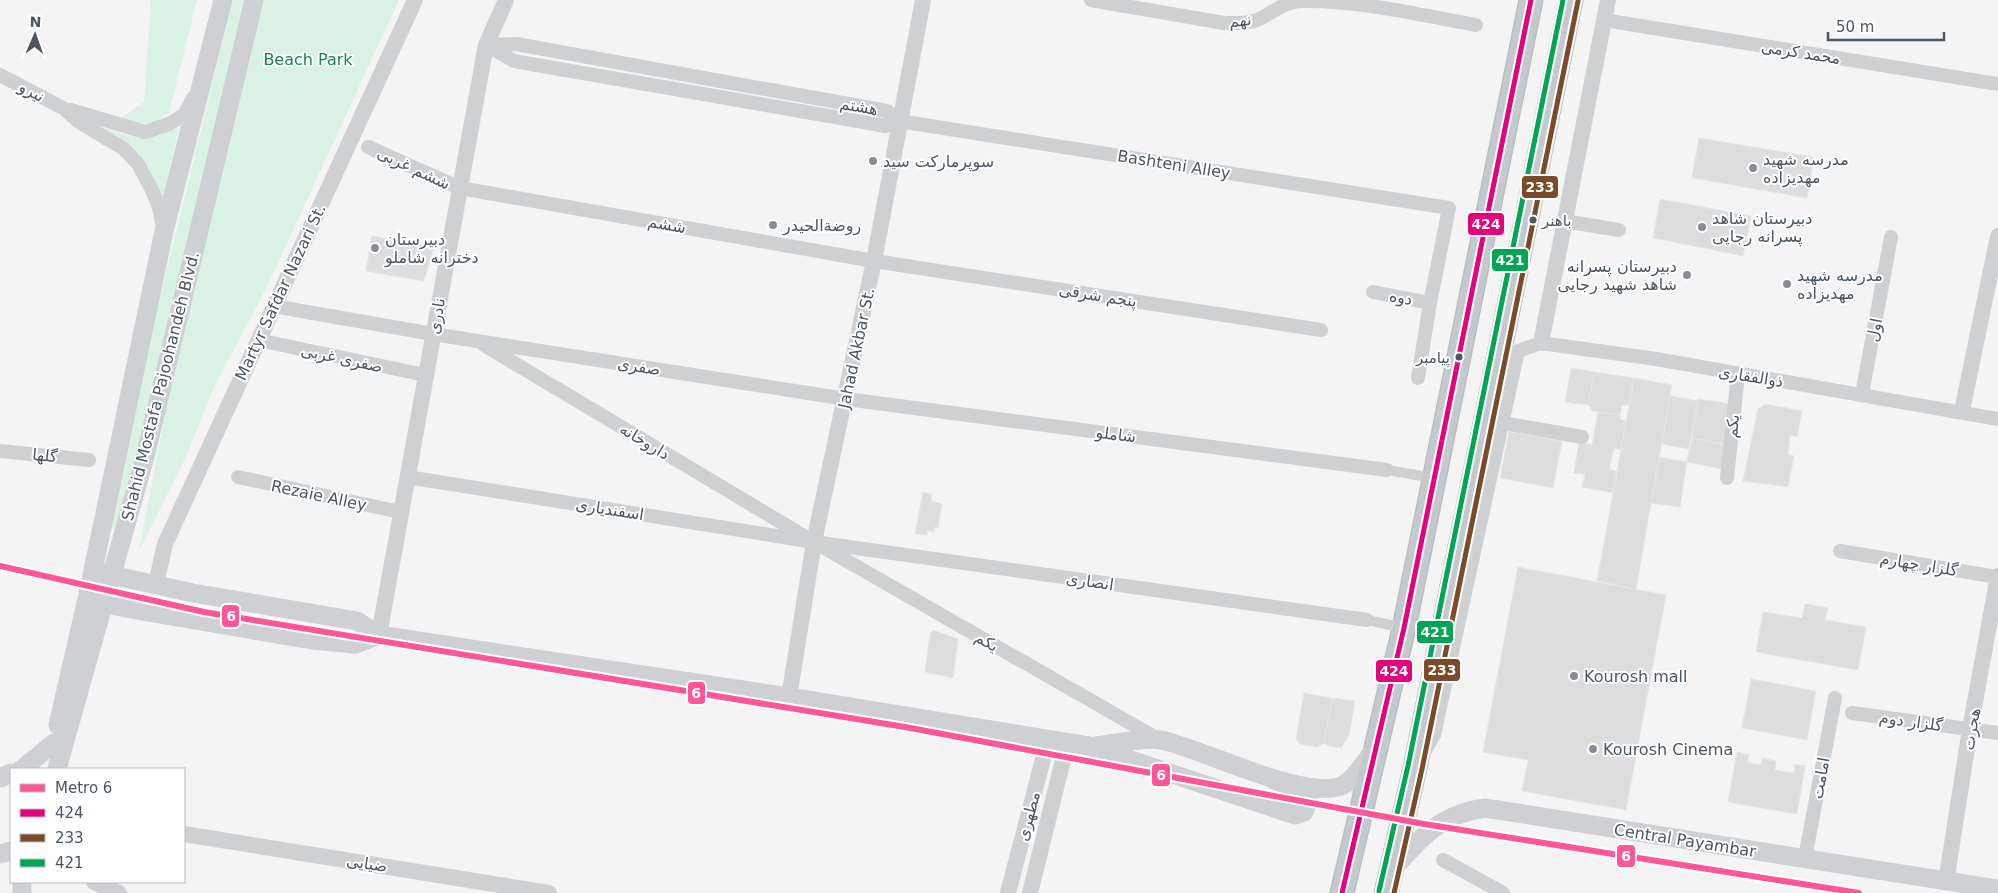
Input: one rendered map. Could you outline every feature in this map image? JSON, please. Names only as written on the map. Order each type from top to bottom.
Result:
[{"type":"highway","points":[[1342,893],[1404,628],[1531,0]]},
{"type":"highway","points":[[1386,893],[1415,768],[1572,0]]},
{"type":"main road","name":"Shahid Mostafa Pajoohandeh Blvd.","points":[[57,768],[96,602],[93,571],[164,231],[223,0]]},
{"type":"main road","name":"Shahid Mostafa Pajoohandeh Blvd.","points":[[45,768],[96,602],[112,576],[147,447],[254,0]]},
{"type":"main road","points":[[93,571],[160,587],[357,622],[379,635],[789,697],[1067,744],[1089,746],[1160,740],[1303,791],[1308,801],[1304,812],[1295,815],[1089,746]]},
{"type":"main road","points":[[96,602],[312,640],[356,644],[379,635]]},
{"type":"main road","points":[[23,768],[54,743]]},
{"type":"main road","points":[[1272,779],[1317,788],[1334,788],[1344,784],[1375,749]]},
{"type":"main road","name":"Central Payambar","points":[[1393,869],[1418,840],[1444,821],[1465,811],[1485,808],[1998,890]]},
{"type":"street","name":"Martyr Safdar Nazari St.","points":[[160,587],[158,575],[165,544],[198,468],[415,0]]},
{"type":"street","name":"نادری","points":[[379,635],[486,45],[506,0]]},
{"type":"street","name":"Jahad Akbar St.","points":[[789,697],[814,542],[874,261],[923,0]]},
{"type":"street","name":"نهم","points":[[1090,0],[1224,23],[1241,24],[1255,21],[1282,5],[1301,0],[1346,2],[1476,25]]},
{"type":"street","points":[[1415,768],[1434,735],[1518,350],[1541,343],[1608,0]]},
{"type":"street","name":"محمد کرمی","points":[[1604,20],[1998,84]]},
{"type":"street","name":"هشتم","points":[[486,45],[516,44],[887,111],[899,121]]},
{"type":"street","name":"نیرو","points":[[0,75],[63,108]]},
{"type":"street","points":[[63,108],[145,132],[169,124],[184,115],[202,82]]},
{"type":"street","points":[[63,108],[79,122],[118,143],[138,164],[159,207],[164,231]]},
{"type":"street","name":"Bashteni Alley","points":[[899,121],[1449,208],[1430,303]]},
{"type":"street","name":"ششم غربی","points":[[368,147],[460,188]]},
{"type":"street","name":"ششم","points":[[460,188],[874,261]]},
{"type":"street","points":[[1564,220],[1619,230]]},
{"type":"street","points":[[1962,410],[1995,261],[1998,236]]},
{"type":"street","name":"اول","points":[[1862,394],[1891,237]]},
{"type":"street","name":"پنجم شرقی","points":[[874,261],[1321,330]]},
{"type":"street","name":"دوه","points":[[1373,292],[1430,303]]},
{"type":"street","points":[[1418,378],[1430,303]]},
{"type":"street","points":[[274,306],[433,334]]},
{"type":"street","name":"صفری","points":[[433,334],[846,399]]},
{"type":"street","name":"صفری غربی","points":[[258,340],[425,375]]},
{"type":"street","name":"داروخانه","points":[[477,341],[814,542]]},
{"type":"street","name":"ذوالفقاری","points":[[1541,343],[1656,359],[1962,410],[1998,419]]},
{"type":"street","name":"یکم","points":[[1727,478],[1738,374]]},
{"type":"street","name":"شاملو","points":[[846,399],[1387,470]]},
{"type":"street","points":[[1503,423],[1582,437]]},
{"type":"street","name":"گلها","points":[[0,451],[90,460]]},
{"type":"street","points":[[1387,470],[1434,478]]},
{"type":"street","name":"Rezaie Alley","points":[[238,477],[400,512]]},
{"type":"street","name":"اسفندیاری","points":[[407,477],[814,542]]},
{"type":"street","name":"انصاری","points":[[814,542],[1367,620]]},
{"type":"street","name":"یکم","points":[[814,542],[1160,740]]},
{"type":"street","name":"گلزار چهارم","points":[[1840,551],[1998,576]]},
{"type":"street","name":"هجرت","points":[[1946,882],[1970,729],[1998,576]]},
{"type":"street","points":[[1367,620],[1404,628]]},
{"type":"street","name":"امامت","points":[[1805,858],[1835,698]]},
{"type":"street","name":"گلزار دوم","points":[[1852,713],[1998,733]]},
{"type":"street","name":"مطهری","points":[[1008,893],[1048,740]]},
{"type":"street","name":"مطهری","points":[[1030,893],[1067,744]]},
{"type":"street","name":"ضیایی","points":[[185,834],[549,893]]},
{"type":"street","points":[[1443,860],[1503,893]]},
{"type":"street","points":[[96,883],[119,893]]},
{"type":"green space","points":[[151,0],[197,0],[169,113],[151,122],[141,123],[120,119],[144,102]]},
{"type":"green space","points":[[233,0],[246,0],[128,488],[117,528],[109,530],[122,452]]},
{"type":"green space","name":"Beach Park","points":[[263,0],[399,0],[267,287],[215,385],[185,459],[139,551],[180,337]]},
{"type":"green space","points":[[84,119],[121,134],[140,137],[179,128],[162,202],[152,181]]},
{"type":"building","name":"مدرسه شهید مهدیزاده","points":[[1699,138],[1814,157],[1807,198],[1692,178]]},
{"type":"building","name":"دبیرستان شاهد پسرانه رجایی","points":[[1660,199],[1751,216],[1743,256],[1653,238]]},
{"type":"building","points":[[372,236],[434,247],[424,281],[366,271]]},
{"type":"building","points":[[1571,368],[1595,372],[1588,405],[1565,402]]},
{"type":"building","points":[[1595,372],[1634,378],[1629,405],[1622,405],[1620,415],[1593,411],[1588,405]]},
{"type":"building","points":[[1634,378],[1672,385],[1636,589],[1597,581]]},
{"type":"building","points":[[1670,396],[1698,401],[1689,449],[1662,444]]},
{"type":"building","points":[[1698,399],[1732,404],[1726,445],[1692,438]]},
{"type":"building","points":[[1766,404],[1802,411],[1797,437],[1790,435],[1788,455],[1794,456],[1788,487],[1743,481],[1758,409]]},
{"type":"building","points":[[1598,412],[1620,415],[1620,419],[1626,421],[1621,450],[1614,448],[1609,469],[1617,471],[1613,493],[1582,487],[1585,474],[1574,473],[1579,442],[1592,445]]},
{"type":"building","points":[[1509,432],[1562,441],[1553,488],[1500,478]]},
{"type":"building","points":[[1692,438],[1726,445],[1722,469],[1687,462]]},
{"type":"building","points":[[1659,457],[1687,462],[1680,507],[1651,503]]},
{"type":"building","points":[[923,492],[932,494],[931,501],[942,504],[938,528],[934,527],[934,532],[927,530],[927,535],[915,534]]},
{"type":"building","name":"Kourosh mall","points":[[1518,567],[1666,595],[1626,810],[1522,791],[1528,760],[1483,752]]},
{"type":"building","points":[[1805,604],[1828,608],[1825,620],[1866,627],[1858,670],[1756,652],[1763,612],[1802,618]]},
{"type":"building","points":[[933,630],[958,639],[953,678],[925,672],[930,634]]},
{"type":"building","points":[[1751,679],[1816,691],[1807,740],[1742,728]]},
{"type":"building","points":[[1304,693],[1332,698],[1324,743],[1317,747],[1300,744],[1296,739]]},
{"type":"building","points":[[1332,698],[1355,701],[1349,735],[1341,748],[1324,743]]},
{"type":"building","points":[[1737,752],[1749,755],[1747,762],[1761,765],[1762,758],[1776,761],[1775,770],[1794,773],[1795,764],[1805,766],[1797,814],[1728,802]]},
{"type":"metro line","name":"6","points":[[0,566],[204,612],[905,727],[1424,824],[1859,893]]},
{"type":"transit line","name":"424","points":[[1342,893],[1404,628],[1531,0]]},
{"type":"transit line","name":"421","points":[[1379,891],[1408,766],[1563,0]]},
{"type":"transit line","name":"233","points":[[1394,893],[1422,769],[1578,1]]},
{"type":"place","name":"سوپرمارکت سید","points":[[873,161]]},
{"type":"place","name":"مدرسه شهید مهدیزاده","points":[[1753,168]]},
{"type":"place","name":"باهنر","points":[[1533,220]]},
{"type":"place","name":"روضةالحیدر","points":[[773,225]]},
{"type":"place","name":"دبیرستان شاهد پسرانه رجایی","points":[[1702,227]]},
{"type":"place","name":"دبیرستان دخترانه شاملو","points":[[375,248]]},
{"type":"place","name":"دبیرستان پسرانه شاهد شهید رجایی","points":[[1687,275]]},
{"type":"place","name":"مدرسه شهيد مهديزاده","points":[[1787,284]]},
{"type":"place","name":"پیامبر","points":[[1459,357]]},
{"type":"place","name":"Kourosh mall","points":[[1574,676]]},
{"type":"place","name":"Kourosh Cinema","points":[[1593,749]]}]
